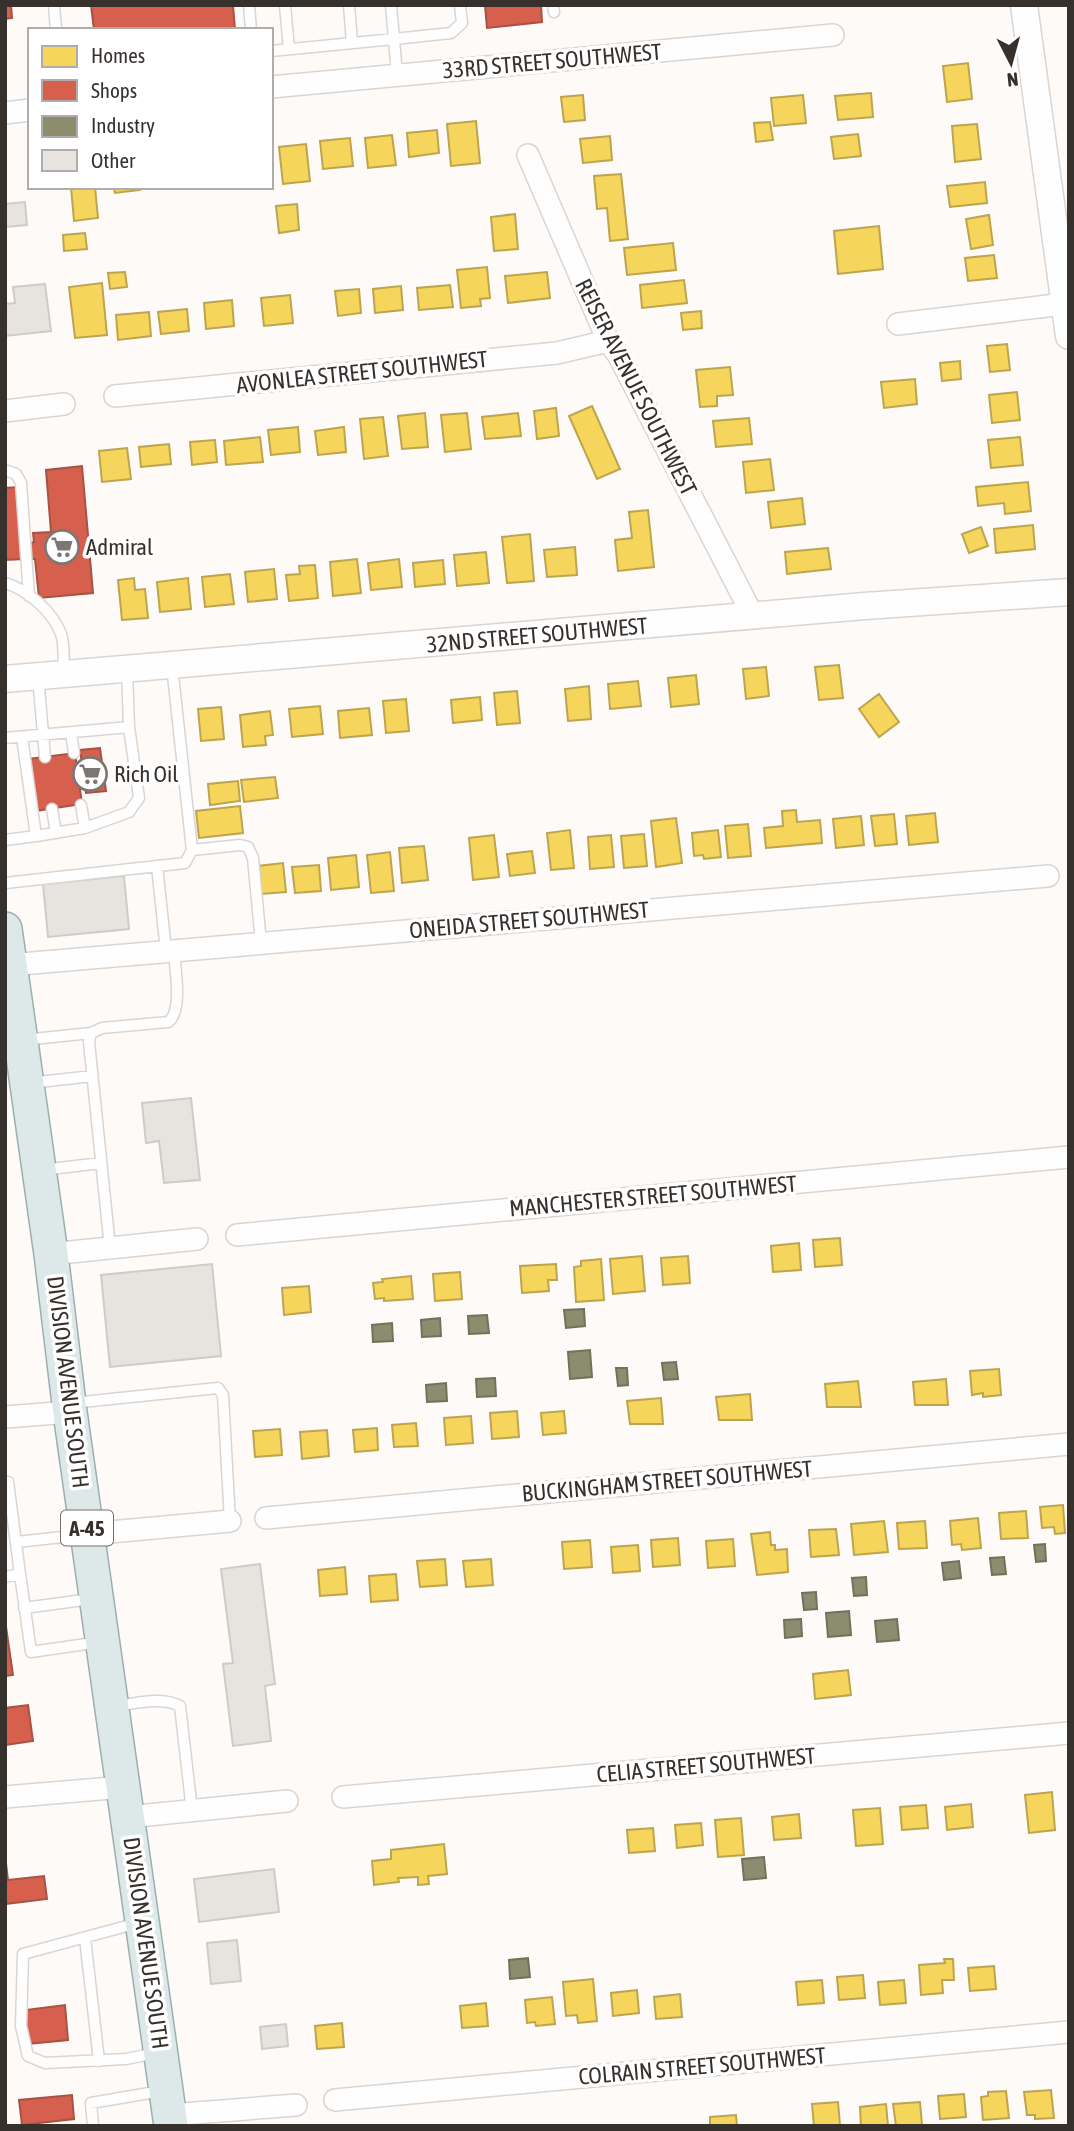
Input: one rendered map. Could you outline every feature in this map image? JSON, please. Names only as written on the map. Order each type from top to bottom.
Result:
[{"type":"main road","name":"DIVISION AVENUE SOUTH","points":[[5,929],[13,1040],[27,1084],[69,1407],[170,2110]]},
{"type":"street","points":[[1024,5],[1069,336]]},
{"type":"street","name":"33RD STREET SOUTHWEST","points":[[273,87],[833,35]]},
{"type":"street","points":[[5,113],[28,110]]},
{"type":"street","name":"REISER AVENUE SOUTHWEST","points":[[528,155],[608,341],[619,356],[753,616]]},
{"type":"street","points":[[898,324],[1064,304]]},
{"type":"street","name":"AVONLEA STREET SOUTHWEST","points":[[115,396],[556,353],[608,341]]},
{"type":"street","points":[[5,411],[64,404]]},
{"type":"street","name":"32ND STREET SOUTHWEST","points":[[5,679],[865,606],[1069,592]]},
{"type":"street","name":"ONEIDA STREET SOUTHWEST","points":[[9,965],[1048,876]]},
{"type":"street","name":"MANCHESTER STREET SOUTHWEST","points":[[237,1235],[1069,1157]]},
{"type":"street","points":[[51,1254],[197,1239]]},
{"type":"street","points":[[5,1417],[69,1407]]},
{"type":"street","name":"BUCKINGHAM STREET SOUTHWEST","points":[[266,1518],[1069,1444]]},
{"type":"street","points":[[88,1534],[230,1521]]},
{"type":"street","name":"CELIA STREET SOUTHWEST","points":[[343,1797],[1069,1733]]},
{"type":"street","points":[[5,1797],[126,1802],[192,1811],[288,1801]]},
{"type":"street","name":"COLRAIN STREET SOUTHWEST","points":[[335,2100],[1069,2032]]},
{"type":"street","points":[[170,2110],[296,2105]]},
{"type":"lane","points":[[54,5],[56,28]]},
{"type":"lane","points":[[249,5],[251,28]]},
{"type":"lane","points":[[285,5],[289,49]]},
{"type":"lane","points":[[349,5],[352,43]]},
{"type":"lane","points":[[391,5],[397,75]]},
{"type":"lane","points":[[273,51],[451,33],[462,23],[460,5]]},
{"type":"lane","points":[[5,470],[16,474],[21,483],[29,596]]},
{"type":"lane","points":[[5,583],[15,586],[46,610],[61,634],[51,676],[44,734],[45,757]]},
{"type":"lane","points":[[5,883],[185,863],[192,850],[172,666]]},
{"type":"lane","points":[[5,840],[85,828],[129,811],[139,797],[129,727],[127,670]]},
{"type":"lane","points":[[5,738],[129,727]]},
{"type":"lane","points":[[71,733],[74,753]]},
{"type":"lane","points":[[22,737],[36,836]]},
{"type":"lane","points":[[81,805],[85,828]]},
{"type":"lane","points":[[52,808],[56,833]]},
{"type":"lane","points":[[192,850],[240,845],[248,847],[253,858],[261,943]]},
{"type":"lane","points":[[13,1040],[91,1033],[102,1028],[169,1022],[174,1018],[177,1009],[157,866]]},
{"type":"lane","points":[[91,1033],[89,1042],[92,1076],[110,1248]]},
{"type":"lane","points":[[27,1084],[92,1076]]},
{"type":"lane","points":[[39,1170],[101,1163]]},
{"type":"lane","points":[[69,1407],[218,1388],[223,1395],[230,1521]]},
{"type":"lane","points":[[6,1483],[31,1652],[102,1642]]},
{"type":"lane","points":[[16,1542],[88,1534]]},
{"type":"lane","points":[[5,1577],[20,1574]]},
{"type":"lane","points":[[24,1608],[96,1598]]},
{"type":"lane","points":[[112,1706],[157,1701],[180,1706],[192,1811]]},
{"type":"lane","points":[[143,1922],[23,1954],[21,2026],[28,2056],[45,2063],[126,2059],[162,2052]]},
{"type":"lane","points":[[85,1938],[99,2061]]},
{"type":"lane","points":[[93,2126],[91,2103],[170,2110]]},
{"type":"building: Homes","points":[[968,63],[972,99],[947,102],[943,66]]},
{"type":"building: Homes","points":[[871,93],[873,117],[838,120],[835,96]]},
{"type":"building: Homes","points":[[583,95],[585,120],[564,122],[561,97]]},
{"type":"building: Homes","points":[[803,95],[806,123],[774,126],[771,98]]},
{"type":"building: Homes","points":[[476,121],[480,163],[451,166],[447,124]]},
{"type":"building: Homes","points":[[770,122],[773,140],[756,142],[754,123]]},
{"type":"building: Homes","points":[[977,124],[981,159],[955,162],[952,126]]},
{"type":"building: Homes","points":[[437,130],[439,153],[409,157],[407,133]]},
{"type":"building: Homes","points":[[858,134],[861,156],[834,159],[831,137]]},
{"type":"building: Homes","points":[[392,135],[396,165],[368,168],[365,138]]},
{"type":"building: Homes","points":[[610,136],[612,160],[583,163],[580,139]]},
{"type":"building: Homes","points":[[350,138],[353,166],[323,169],[320,141]]},
{"type":"building: Homes","points":[[306,144],[310,181],[283,184],[279,147]]},
{"type":"building: Homes","points":[[621,174],[628,239],[610,241],[607,208],[597,209],[594,176]]},
{"type":"building: Homes","points":[[985,182],[987,203],[950,207],[947,186]]},
{"type":"building: Homes","points":[[71,189],[95,189],[98,218],[74,221]]},
{"type":"building: Homes","points":[[114,189],[140,190],[115,193]]},
{"type":"building: Homes","points":[[297,204],[299,230],[279,233],[276,206]]},
{"type":"building: Homes","points":[[515,214],[518,249],[494,251],[491,217]]},
{"type":"building: Homes","points":[[989,215],[993,245],[971,249],[966,219]]},
{"type":"building: Homes","points":[[879,226],[883,269],[838,274],[834,231]]},
{"type":"building: Homes","points":[[85,233],[87,249],[64,251],[63,235]]},
{"type":"building: Homes","points":[[673,243],[676,270],[627,275],[624,248]]},
{"type":"building: Homes","points":[[994,255],[997,278],[968,281],[965,258]]},
{"type":"building: Homes","points":[[487,267],[490,298],[480,299],[481,306],[461,308],[457,270]]},
{"type":"building: Homes","points":[[125,272],[127,287],[110,289],[108,273]]},
{"type":"building: Homes","points":[[547,272],[550,298],[508,303],[505,276]]},
{"type":"building: Homes","points":[[684,280],[687,303],[642,308],[640,285]]},
{"type":"building: Homes","points":[[102,283],[107,335],[75,338],[69,287]]},
{"type":"building: Homes","points":[[450,285],[453,307],[419,310],[417,288]]},
{"type":"building: Homes","points":[[401,286],[403,310],[375,313],[373,289]]},
{"type":"building: Homes","points":[[359,289],[361,313],[338,316],[335,291]]},
{"type":"building: Homes","points":[[290,295],[293,323],[264,326],[261,298]]},
{"type":"building: Homes","points":[[232,300],[234,326],[206,329],[204,303]]},
{"type":"building: Homes","points":[[187,309],[189,331],[161,334],[158,312]]},
{"type":"building: Homes","points":[[701,311],[702,328],[683,330],[681,313]]},
{"type":"building: Homes","points":[[149,312],[151,336],[118,340],[116,315]]},
{"type":"building: Homes","points":[[1007,344],[1010,370],[990,372],[987,346]]},
{"type":"building: Homes","points":[[960,361],[961,379],[942,381],[940,363]]},
{"type":"building: Homes","points":[[730,367],[733,395],[717,396],[717,406],[700,407],[696,370]]},
{"type":"building: Homes","points":[[915,379],[917,404],[884,408],[881,382]]},
{"type":"building: Homes","points":[[1017,392],[1020,420],[992,423],[989,395]]},
{"type":"building: Homes","points":[[592,406],[620,469],[597,479],[569,416]]},
{"type":"building: Homes","points":[[556,408],[559,436],[537,439],[534,411]]},
{"type":"building: Homes","points":[[425,413],[428,447],[402,449],[398,416]]},
{"type":"building: Homes","points":[[467,413],[471,449],[445,452],[441,415]]},
{"type":"building: Homes","points":[[518,413],[521,436],[485,439],[482,417]]},
{"type":"building: Homes","points":[[383,417],[388,456],[364,459],[360,419]]},
{"type":"building: Homes","points":[[749,418],[752,444],[716,447],[713,421]]},
{"type":"building: Homes","points":[[298,427],[300,452],[271,455],[268,430]]},
{"type":"building: Homes","points":[[344,427],[346,452],[318,455],[315,431]]},
{"type":"building: Homes","points":[[260,437],[263,462],[226,465],[224,441]]},
{"type":"building: Homes","points":[[1020,437],[1023,465],[991,468],[988,440]]},
{"type":"building: Homes","points":[[215,440],[217,462],[192,465],[190,442]]},
{"type":"building: Homes","points":[[169,444],[171,464],[141,467],[139,447]]},
{"type":"building: Homes","points":[[127,448],[131,479],[102,482],[99,451]]},
{"type":"building: Homes","points":[[770,459],[774,490],[746,493],[743,462]]},
{"type":"building: Homes","points":[[1028,482],[1031,511],[1005,514],[1004,503],[978,506],[976,487]]},
{"type":"building: Homes","points":[[802,498],[805,524],[771,528],[768,502]]},
{"type":"building: Homes","points":[[648,510],[654,567],[618,571],[615,540],[632,538],[629,512]]},
{"type":"building: Homes","points":[[1033,525],[1035,549],[996,553],[994,529]]},
{"type":"building: Homes","points":[[981,527],[988,546],[969,553],[962,534]]},
{"type":"building: Homes","points":[[530,534],[534,581],[507,583],[502,537]]},
{"type":"building: Homes","points":[[575,547],[577,575],[547,577],[544,550]]},
{"type":"building: Homes","points":[[828,548],[831,569],[787,574],[785,552]]},
{"type":"building: Homes","points":[[486,552],[489,583],[457,586],[454,555]]},
{"type":"building: Homes","points":[[357,559],[361,593],[333,596],[330,562]]},
{"type":"building: Homes","points":[[399,559],[402,587],[371,590],[368,563]]},
{"type":"building: Homes","points":[[443,560],[445,584],[415,587],[413,563]]},
{"type":"building: Homes","points":[[315,565],[318,598],[289,601],[286,575],[300,574],[299,566]]},
{"type":"building: Homes","points":[[274,569],[277,599],[248,602],[245,572]]},
{"type":"building: Homes","points":[[230,574],[234,604],[205,607],[202,577]]},
{"type":"building: Homes","points":[[134,578],[135,590],[145,589],[148,618],[122,620],[118,580]]},
{"type":"building: Homes","points":[[188,578],[191,609],[160,612],[157,582]]},
{"type":"building: Homes","points":[[839,665],[843,698],[819,700],[815,667]]},
{"type":"building: Homes","points":[[766,667],[769,696],[746,699],[743,669]]},
{"type":"building: Homes","points":[[696,675],[699,704],[671,707],[668,678]]},
{"type":"building: Homes","points":[[638,681],[641,706],[610,709],[608,684]]},
{"type":"building: Homes","points":[[589,686],[591,719],[568,721],[565,689]]},
{"type":"building: Homes","points":[[517,691],[520,723],[497,725],[494,693]]},
{"type":"building: Homes","points":[[879,694],[899,722],[879,737],[859,709]]},
{"type":"building: Homes","points":[[480,697],[482,720],[453,723],[451,700]]},
{"type":"building: Homes","points":[[406,699],[409,731],[386,733],[383,701]]},
{"type":"building: Homes","points":[[320,706],[323,734],[292,737],[289,709]]},
{"type":"building: Homes","points":[[221,707],[224,739],[201,741],[198,709]]},
{"type":"building: Homes","points":[[369,708],[372,735],[340,738],[338,711]]},
{"type":"building: Homes","points":[[270,711],[273,735],[265,736],[266,745],[243,747],[240,715]]},
{"type":"building: Homes","points":[[275,777],[278,798],[244,802],[241,780]]},
{"type":"building: Homes","points":[[238,781],[240,801],[210,805],[208,784]]},
{"type":"building: Homes","points":[[240,806],[243,833],[199,838],[196,811]]},
{"type":"building: Homes","points":[[796,810],[797,822],[820,820],[822,843],[766,848],[764,828],[783,826],[782,811]]},
{"type":"building: Homes","points":[[935,813],[938,842],[909,845],[906,816]]},
{"type":"building: Homes","points":[[894,814],[897,844],[875,846],[871,816]]},
{"type":"building: Homes","points":[[861,816],[864,845],[836,848],[833,819]]},
{"type":"building: Homes","points":[[676,818],[682,863],[656,867],[651,821]]},
{"type":"building: Homes","points":[[748,824],[751,856],[728,858],[725,826]]},
{"type":"building: Homes","points":[[570,830],[574,868],[551,870],[547,833]]},
{"type":"building: Homes","points":[[718,830],[721,857],[704,859],[703,855],[694,856],[692,833]]},
{"type":"building: Homes","points":[[644,834],[647,866],[624,868],[621,836]]},
{"type":"building: Homes","points":[[494,835],[499,877],[473,880],[469,838]]},
{"type":"building: Homes","points":[[611,835],[614,867],[590,869],[588,837]]},
{"type":"building: Homes","points":[[424,846],[428,880],[402,883],[399,848]]},
{"type":"building: Homes","points":[[532,851],[535,873],[510,876],[507,854]]},
{"type":"building: Homes","points":[[390,852],[394,891],[371,893],[367,855]]},
{"type":"building: Homes","points":[[356,855],[359,887],[331,890],[328,858]]},
{"type":"building: Homes","points":[[283,863],[286,892],[261,894],[258,866]]},
{"type":"building: Homes","points":[[319,865],[321,891],[295,893],[292,867]]},
{"type":"building: Homes","points":[[840,1238],[842,1265],[815,1267],[813,1240]]},
{"type":"building: Homes","points":[[799,1243],[801,1270],[773,1272],[771,1246]]},
{"type":"building: Homes","points":[[642,1256],[645,1291],[613,1294],[610,1259]]},
{"type":"building: Homes","points":[[688,1256],[690,1283],[663,1285],[661,1258]]},
{"type":"building: Homes","points":[[601,1259],[604,1300],[576,1302],[574,1267],[581,1266],[581,1261]]},
{"type":"building: Homes","points":[[556,1264],[557,1280],[548,1280],[549,1291],[522,1293],[520,1266]]},
{"type":"building: Homes","points":[[460,1272],[462,1299],[435,1301],[433,1274]]},
{"type":"building: Homes","points":[[411,1276],[413,1299],[375,1299],[373,1283],[383,1282],[382,1279]]},
{"type":"building: Homes","points":[[309,1286],[311,1312],[284,1315],[282,1288]]},
{"type":"building: Homes","points":[[999,1369],[1001,1395],[972,1395],[970,1371]]},
{"type":"building: Homes","points":[[946,1379],[948,1405],[915,1405],[913,1382]]},
{"type":"building: Homes","points":[[858,1381],[861,1407],[827,1407],[825,1384]]},
{"type":"building: Homes","points":[[750,1394],[752,1420],[719,1420],[716,1397]]},
{"type":"building: Homes","points":[[661,1398],[663,1424],[630,1424],[627,1401]]},
{"type":"building: Homes","points":[[517,1411],[519,1437],[492,1439],[490,1413]]},
{"type":"building: Homes","points":[[564,1411],[566,1433],[543,1435],[541,1413]]},
{"type":"building: Homes","points":[[471,1416],[473,1443],[446,1445],[444,1418]]},
{"type":"building: Homes","points":[[416,1423],[418,1446],[394,1447],[392,1425]]},
{"type":"building: Homes","points":[[377,1428],[378,1450],[355,1452],[353,1430]]},
{"type":"building: Homes","points":[[280,1429],[282,1455],[255,1457],[253,1431]]},
{"type":"building: Homes","points":[[327,1430],[329,1456],[302,1459],[300,1432]]},
{"type":"building: Homes","points":[[1063,1505],[1065,1533],[1055,1534],[1054,1527],[1042,1528],[1040,1507]]},
{"type":"building: Homes","points":[[1026,1511],[1028,1538],[1001,1539],[999,1513]]},
{"type":"building: Homes","points":[[978,1518],[981,1548],[962,1550],[961,1544],[952,1545],[950,1521]]},
{"type":"building: Homes","points":[[884,1521],[888,1552],[854,1555],[851,1524]]},
{"type":"building: Homes","points":[[925,1521],[927,1548],[899,1549],[897,1523]]},
{"type":"building: Homes","points":[[836,1529],[839,1555],[811,1557],[809,1530]]},
{"type":"building: Homes","points":[[770,1532],[771,1545],[775,1545],[775,1550],[787,1549],[788,1572],[757,1575],[751,1534]]},
{"type":"building: Homes","points":[[678,1538],[680,1565],[653,1567],[651,1540]]},
{"type":"building: Homes","points":[[733,1539],[735,1566],[708,1568],[706,1541]]},
{"type":"building: Homes","points":[[590,1540],[592,1567],[564,1569],[562,1542]]},
{"type":"building: Homes","points":[[638,1545],[640,1571],[613,1573],[611,1547]]},
{"type":"building: Homes","points":[[445,1559],[447,1585],[420,1587],[417,1561]]},
{"type":"building: Homes","points":[[491,1559],[493,1585],[466,1587],[463,1561]]},
{"type":"building: Homes","points":[[345,1567],[347,1594],[320,1596],[318,1570]]},
{"type":"building: Homes","points":[[396,1574],[398,1600],[371,1602],[369,1576]]},
{"type":"building: Homes","points":[[848,1670],[851,1695],[815,1699],[813,1674]]},
{"type":"building: Homes","points":[[1052,1792],[1055,1830],[1029,1833],[1025,1795]]},
{"type":"building: Homes","points":[[971,1804],[973,1827],[947,1830],[945,1807]]},
{"type":"building: Homes","points":[[926,1805],[928,1828],[902,1830],[900,1807]]},
{"type":"building: Homes","points":[[880,1808],[883,1844],[856,1846],[853,1810]]},
{"type":"building: Homes","points":[[799,1814],[801,1838],[774,1840],[772,1817]]},
{"type":"building: Homes","points":[[741,1818],[744,1855],[718,1857],[715,1820]]},
{"type":"building: Homes","points":[[701,1823],[703,1845],[677,1848],[675,1825]]},
{"type":"building: Homes","points":[[653,1828],[655,1851],[629,1853],[627,1830]]},
{"type":"building: Homes","points":[[444,1844],[447,1874],[428,1876],[429,1884],[418,1885],[418,1877],[398,1878],[399,1882],[374,1885],[372,1861],[391,1859],[391,1850]]},
{"type":"building: Homes","points":[[944,1959],[953,1959],[954,1980],[942,1980],[943,1993],[921,1995],[919,1965],[945,1963]]},
{"type":"building: Homes","points":[[994,1966],[996,1989],[970,1991],[968,1968]]},
{"type":"building: Homes","points":[[863,1975],[865,1998],[839,2000],[837,1977]]},
{"type":"building: Homes","points":[[593,1979],[597,2021],[578,2023],[577,2015],[566,2016],[563,1982]]},
{"type":"building: Homes","points":[[822,1980],[824,2003],[798,2005],[796,1982]]},
{"type":"building: Homes","points":[[904,1980],[906,2003],[880,2005],[878,1982]]},
{"type":"building: Homes","points":[[637,1990],[639,2013],[613,2016],[611,1993]]},
{"type":"building: Homes","points":[[680,1994],[682,2017],[656,2019],[654,1997]]},
{"type":"building: Homes","points":[[552,1997],[555,2024],[536,2026],[535,2022],[527,2023],[525,2000]]},
{"type":"building: Homes","points":[[486,2003],[488,2026],[462,2028],[460,2006]]},
{"type":"building: Homes","points":[[342,2023],[344,2047],[317,2049],[315,2026]]},
{"type":"building: Homes","points":[[1051,2090],[1054,2118],[1035,2119],[1035,2115],[1027,2115],[1024,2092]]},
{"type":"building: Homes","points":[[1006,2091],[1009,2118],[983,2120],[981,2097],[988,2096],[988,2092]]},
{"type":"building: Homes","points":[[964,2094],[966,2117],[940,2119],[938,2096]]},
{"type":"building: Homes","points":[[838,2102],[840,2125],[814,2126],[812,2104]]},
{"type":"building: Homes","points":[[920,2102],[922,2125],[896,2126],[893,2104]]},
{"type":"building: Homes","points":[[886,2104],[888,2126],[861,2126],[860,2107]]},
{"type":"building: Homes","points":[[736,2115],[737,2126],[710,2126],[710,2117]]},
{"type":"building: Shops","points":[[5,5],[11,5],[12,18],[5,19]]},
{"type":"building: Shops","points":[[91,5],[233,5],[235,28],[94,28]]},
{"type":"building: Shops","points":[[485,5],[541,5],[542,22],[487,28]]},
{"type":"building: Shops","points":[[82,466],[93,593],[39,598],[35,559],[31,559],[30,543],[34,542],[33,533],[51,532],[46,470]]},
{"type":"building: Shops","points":[[18,487],[24,559],[5,560],[5,488]]},
{"type":"building: Shops","points":[[100,748],[106,791],[86,793],[80,750]]},
{"type":"building: Shops","points":[[75,753],[82,804],[35,811],[27,759]]},
{"type":"building: Shops","points":[[5,1620],[13,1675],[5,1676]]},
{"type":"building: Shops","points":[[28,1705],[33,1741],[5,1745],[5,1708]]},
{"type":"building: Shops","points":[[5,1855],[8,1880],[44,1876],[47,1899],[5,1904]]},
{"type":"building: Shops","points":[[65,2005],[68,2040],[28,2044],[25,2010]]},
{"type":"building: Shops","points":[[72,2095],[74,2119],[22,2125],[19,2100]]},
{"type":"building: Industry","points":[[584,1309],[585,1326],[566,1328],[564,1310]]},
{"type":"building: Industry","points":[[487,1315],[489,1333],[469,1334],[468,1316]]},
{"type":"building: Industry","points":[[440,1318],[441,1336],[422,1337],[421,1320]]},
{"type":"building: Industry","points":[[392,1323],[393,1341],[373,1342],[372,1325]]},
{"type":"building: Industry","points":[[590,1350],[592,1377],[570,1379],[568,1352]]},
{"type":"building: Industry","points":[[676,1362],[678,1379],[664,1380],[662,1363]]},
{"type":"building: Industry","points":[[616,1368],[627,1368],[628,1385],[618,1386]]},
{"type":"building: Industry","points":[[495,1378],[496,1396],[477,1397],[476,1379]]},
{"type":"building: Industry","points":[[446,1383],[447,1401],[427,1402],[426,1385]]},
{"type":"building: Industry","points":[[1045,1544],[1046,1561],[1036,1562],[1034,1545]]},
{"type":"building: Industry","points":[[1004,1557],[1006,1574],[992,1575],[990,1558]]},
{"type":"building: Industry","points":[[959,1561],[961,1578],[944,1580],[942,1563]]},
{"type":"building: Industry","points":[[866,1577],[867,1595],[854,1596],[852,1578]]},
{"type":"building: Industry","points":[[816,1592],[817,1609],[804,1610],[802,1593]]},
{"type":"building: Industry","points":[[849,1611],[851,1635],[828,1637],[826,1613]]},
{"type":"building: Industry","points":[[801,1619],[802,1636],[785,1638],[784,1620]]},
{"type":"building: Industry","points":[[897,1619],[899,1640],[877,1642],[875,1621]]},
{"type":"building: Industry","points":[[764,1857],[766,1878],[744,1880],[742,1859]]},
{"type":"building: Industry","points":[[528,1958],[530,1977],[510,1979],[509,1960]]},
{"type":"building: Other","points":[[25,202],[27,225],[5,227],[5,204]]},
{"type":"building: Other","points":[[45,284],[51,331],[5,336],[5,304],[15,303],[13,287]]},
{"type":"building: Other","points":[[124,876],[129,929],[48,937],[43,884]]},
{"type":"building: Other","points":[[191,1098],[200,1180],[164,1183],[159,1141],[146,1143],[142,1103]]},
{"type":"building: Other","points":[[212,1264],[221,1356],[110,1367],[101,1275]]},
{"type":"building: Other","points":[[260,1564],[275,1684],[265,1686],[271,1741],[233,1746],[223,1664],[233,1663],[221,1569]]},
{"type":"building: Other","points":[[274,1869],[279,1912],[199,1922],[194,1879]]},
{"type":"building: Other","points":[[237,1940],[241,1981],[211,1984],[207,1943]]},
{"type":"building: Other","points":[[286,2024],[288,2046],[262,2049],[260,2027]]},
{"type":"place","name":"Admiral","points":[[62,547]]},
{"type":"place","name":"Rich Oil","points":[[90,774]]}]
